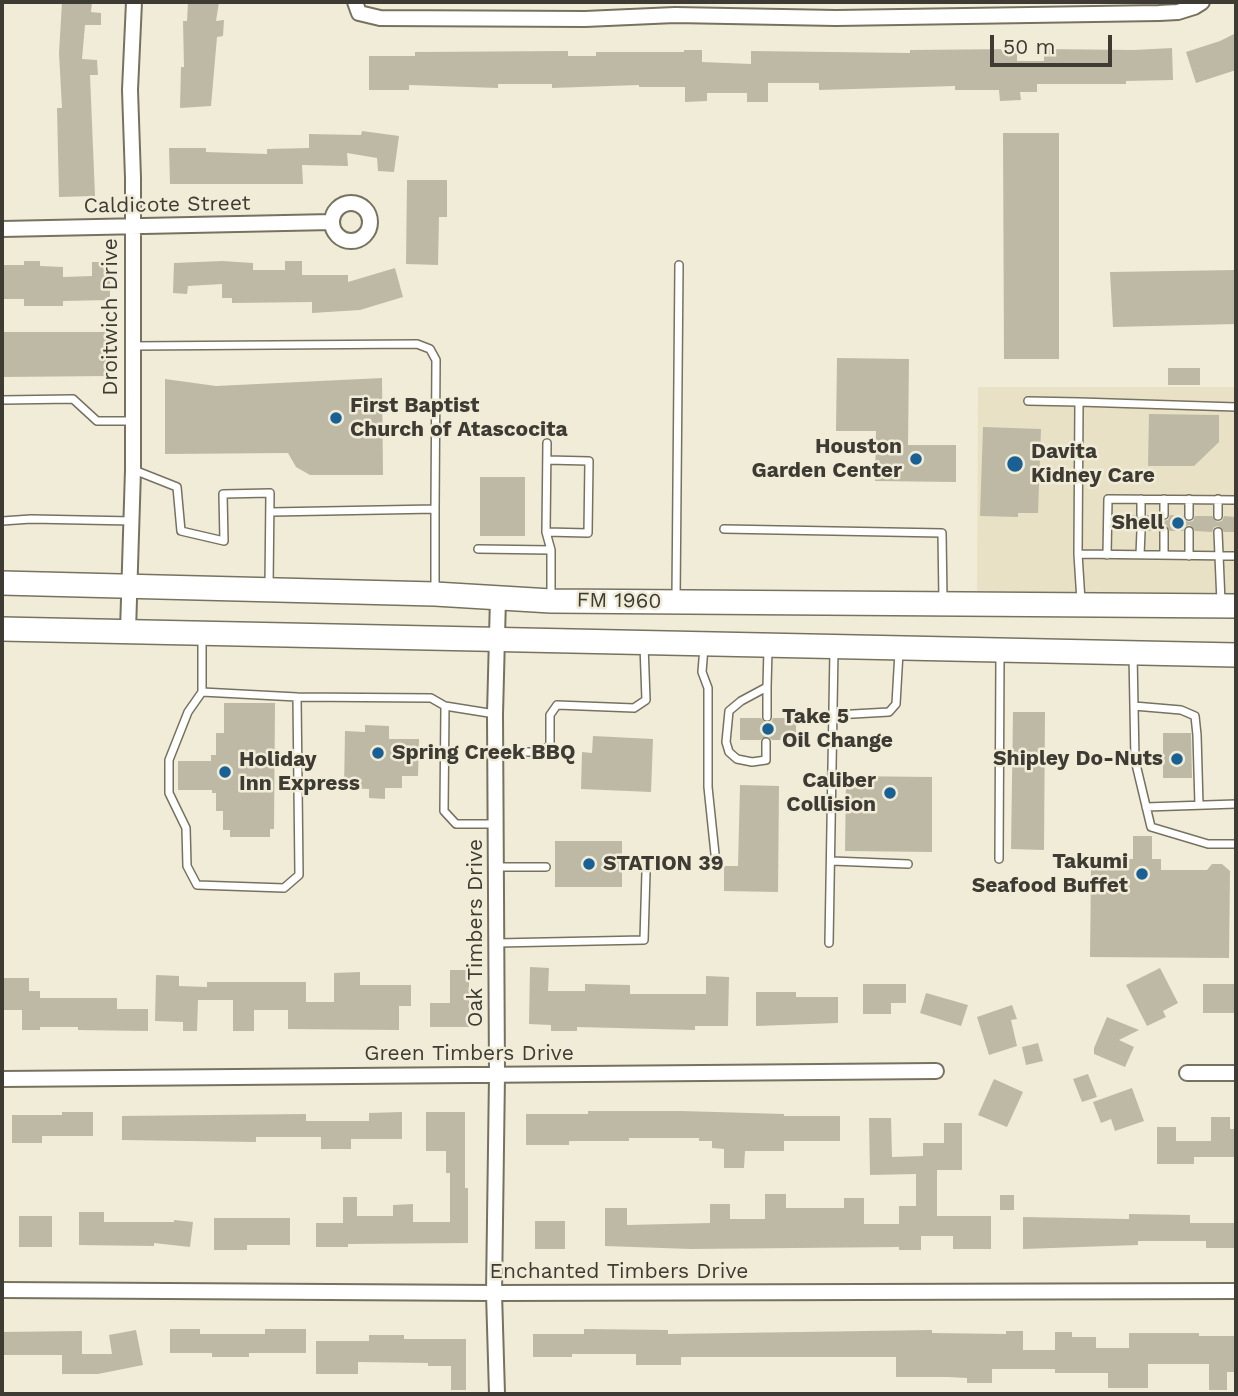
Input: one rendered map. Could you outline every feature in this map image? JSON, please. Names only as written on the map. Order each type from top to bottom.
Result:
[{"type":"main road","name":"FM 1960","points":[[2,583],[435,594],[551,600],[1228,606]]},
{"type":"main road","name":"FM 1960","points":[[2,629],[1236,655]]},
{"type":"street","name":"Droitwich Drive","points":[[128,631],[133,521],[133,177],[130,90],[134,2]]},
{"type":"street","points":[[355,2],[359,13],[380,18],[558,19],[676,15],[836,18],[1158,13],[1178,12],[1202,2]]},
{"type":"street","name":"Caldicote Street","points":[[2,229],[332,222]]},
{"type":"street","name":"Oak Timbers Drive","points":[[497,1394],[494,1293],[497,1076],[495,714],[498,597]]},
{"type":"street","name":"Green Timbers Drive","points":[[2,1079],[936,1071]]},
{"type":"street","points":[[1187,1073],[1236,1073]]},
{"type":"street","name":"Enchanted Timbers Drive","points":[[2,1290],[494,1293],[1236,1291]]},
{"type":"lane","points":[[676,602],[679,265]]},
{"type":"lane","points":[[132,346],[417,344],[430,349],[436,360],[435,594]]},
{"type":"lane","points":[[2,400],[74,399],[97,421],[133,421]]},
{"type":"lane","points":[[1028,401],[1236,407]]},
{"type":"lane","points":[[1079,402],[1078,554],[1081,605]]},
{"type":"lane","points":[[547,443],[546,532],[551,550],[551,600]]},
{"type":"lane","points":[[546,532],[588,533],[589,461],[547,460]]},
{"type":"lane","points":[[133,470],[177,487],[181,531],[224,541],[223,494],[270,493],[269,591]]},
{"type":"lane","points":[[1107,555],[1108,499],[1236,499]]},
{"type":"lane","points":[[1141,499],[1141,515]]},
{"type":"lane","points":[[1164,499],[1164,515]]},
{"type":"lane","points":[[1189,499],[1189,516]]},
{"type":"lane","points":[[1217,499],[1217,516]]},
{"type":"lane","points":[[271,512],[435,509]]},
{"type":"lane","points":[[2,521],[133,521]]},
{"type":"lane","points":[[724,529],[942,533],[943,604]]},
{"type":"lane","points":[[1140,555],[1141,531]]},
{"type":"lane","points":[[1164,531],[1164,555]]},
{"type":"lane","points":[[1189,531],[1189,556]]},
{"type":"lane","points":[[1217,532],[1218,556],[1228,606]]},
{"type":"lane","points":[[478,549],[551,550]]},
{"type":"lane","points":[[1078,554],[1236,556]]},
{"type":"lane","points":[[202,633],[202,692],[188,712],[169,760],[169,793],[186,828],[187,866],[197,886],[284,888],[299,875],[297,697]]},
{"type":"lane","points":[[495,752],[538,752],[550,746],[550,715],[557,705],[634,708],[646,700],[644,642]]},
{"type":"lane","points":[[705,643],[702,672],[708,688],[708,787],[715,855]]},
{"type":"lane","points":[[767,717],[768,645]]},
{"type":"lane","points":[[829,943],[835,715],[834,646]]},
{"type":"lane","points":[[835,715],[889,712],[896,704],[900,648]]},
{"type":"lane","points":[[999,859],[1000,650]]},
{"type":"lane","points":[[1133,653],[1135,760],[1152,827],[1208,844],[1236,844]]},
{"type":"lane","points":[[766,741],[766,760],[752,762],[737,759],[729,752],[726,742],[729,711],[767,687]]},
{"type":"lane","points":[[202,692],[297,697],[431,698],[445,706],[495,714]]},
{"type":"lane","points":[[445,706],[444,811],[456,824],[496,824]]},
{"type":"lane","points":[[1134,706],[1181,710],[1195,716],[1199,805]]},
{"type":"lane","points":[[1146,807],[1236,804]]},
{"type":"lane","points":[[832,861],[908,864]]},
{"type":"lane","points":[[496,867],[546,867]]},
{"type":"lane","points":[[497,943],[644,940],[646,872]]},
{"type":"shaded area","points":[[978,387],[1236,387],[1236,617],[977,617]]},
{"type":"building","points":[[62,2],[92,2],[91,12],[101,13],[101,25],[85,25],[82,59],[97,60],[98,75],[90,75],[95,196],[59,197],[57,108],[62,108],[59,53]]},
{"type":"building","points":[[188,2],[219,2],[216,21],[224,20],[223,36],[217,37],[211,106],[180,108],[181,67],[184,67],[183,21],[187,21]]},
{"type":"building","points":[[1236,33],[1236,70],[1196,83],[1186,52]]},
{"type":"building","points":[[1172,48],[1173,80],[1126,81],[1126,84],[1037,84],[1037,92],[1020,92],[1021,100],[1000,101],[999,90],[955,90],[955,86],[819,90],[819,83],[768,83],[768,102],[747,102],[747,93],[707,93],[707,101],[685,102],[685,87],[639,85],[552,88],[552,84],[498,84],[498,88],[409,85],[409,90],[369,90],[369,56],[415,56],[415,52],[568,51],[568,56],[596,56],[596,52],[702,50],[702,62],[751,64],[751,51],[910,53],[910,50],[1017,49],[1017,61],[1044,61],[1044,49]]},
{"type":"building","points":[[362,131],[399,136],[394,172],[378,171],[377,158],[347,153],[348,166],[302,165],[303,184],[170,184],[169,148],[206,148],[206,152],[267,154],[267,149],[309,148],[309,134],[361,135]]},
{"type":"building","points":[[1003,133],[1059,133],[1059,359],[1004,359]]},
{"type":"building","points":[[407,180],[447,180],[447,217],[439,217],[438,265],[406,264]]},
{"type":"building","points":[[24,261],[40,261],[40,266],[63,267],[63,277],[92,276],[92,262],[110,262],[110,300],[63,301],[63,306],[24,306],[24,299],[2,299],[2,265],[24,265]]},
{"type":"building","points":[[285,261],[302,261],[302,275],[348,275],[348,282],[395,268],[403,297],[360,310],[312,313],[312,302],[232,303],[232,298],[222,298],[222,284],[188,286],[187,294],[173,293],[174,263],[253,263],[253,270],[285,270]]},
{"type":"building","points":[[1236,270],[1236,324],[1113,327],[1110,272]]},
{"type":"building","points":[[2,332],[110,332],[110,376],[2,377]]},
{"type":"building","points":[[837,358],[909,359],[908,445],[956,445],[956,482],[875,481],[876,431],[836,431]]},
{"type":"building","points":[[1168,368],[1200,368],[1200,385],[1168,385]]},
{"type":"building","points":[[382,378],[383,475],[310,475],[296,467],[288,453],[165,454],[165,379],[216,386]]},
{"type":"building","points":[[1149,414],[1219,415],[1219,442],[1194,466],[1148,466]]},
{"type":"building","points":[[983,427],[1041,429],[1038,513],[1018,513],[1018,517],[980,516]]},
{"type":"building","points":[[480,477],[525,477],[525,536],[480,536]]},
{"type":"building","name":"Shell","points":[[1119,514],[1135,515],[1140,521],[1145,520],[1147,515],[1158,515],[1163,521],[1168,520],[1170,515],[1183,516],[1188,522],[1193,521],[1195,516],[1212,516],[1217,522],[1222,521],[1224,516],[1236,517],[1236,532],[1224,532],[1218,526],[1214,527],[1212,532],[1195,531],[1190,525],[1185,526],[1183,531],[1170,531],[1165,525],[1160,526],[1158,531],[1147,531],[1145,526],[1141,525],[1135,530],[1119,530]]},
{"type":"building","name":"Holiday Inn Express","points":[[224,703],[275,703],[274,829],[270,829],[270,837],[230,837],[230,830],[223,830],[223,811],[216,811],[216,793],[212,793],[212,790],[178,790],[178,761],[211,761],[211,755],[216,755],[216,733],[224,733]]},
{"type":"building","points":[[1013,712],[1045,712],[1044,850],[1011,849]]},
{"type":"building","name":"Take 5 Oil Change","points":[[740,718],[761,718],[766,723],[773,718],[796,718],[796,740],[772,740],[767,736],[760,740],[740,740]]},
{"type":"building","points":[[365,725],[389,726],[389,739],[419,739],[418,776],[402,776],[402,788],[385,788],[385,799],[369,798],[369,789],[344,788],[345,731],[365,732]]},
{"type":"building","points":[[1163,733],[1191,733],[1192,778],[1163,778]]},
{"type":"building","points":[[593,736],[653,739],[651,792],[581,789],[582,752],[592,753]]},
{"type":"building","points":[[846,776],[932,777],[932,852],[845,851]]},
{"type":"building","points":[[740,785],[779,786],[778,892],[724,891],[724,866],[738,866]]},
{"type":"building","points":[[1133,836],[1152,836],[1152,859],[1161,859],[1161,870],[1207,870],[1212,864],[1222,864],[1230,871],[1229,958],[1090,957],[1091,869],[1125,870],[1125,859],[1133,859]]},
{"type":"building","name":"STATION 39","points":[[555,841],[622,841],[622,887],[555,887]]},
{"type":"building","points":[[530,967],[549,968],[548,991],[585,991],[585,984],[630,985],[630,994],[706,994],[706,976],[729,977],[728,1026],[695,1026],[695,1030],[577,1027],[577,1031],[551,1031],[551,1025],[529,1024]]},
{"type":"building","points":[[1160,968],[1178,1003],[1163,1011],[1166,1017],[1147,1026],[1126,985]]},
{"type":"building","points":[[450,970],[469,970],[469,1027],[430,1027],[430,1003],[450,1003]]},
{"type":"building","points":[[360,972],[360,985],[411,985],[411,1006],[399,1006],[399,1030],[288,1029],[288,1010],[254,1010],[254,1031],[233,1031],[233,1000],[198,1000],[197,1031],[183,1031],[183,1022],[155,1021],[156,975],[179,976],[179,986],[207,987],[207,982],[306,982],[306,1002],[334,1002],[334,973]]},
{"type":"building","points":[[2,978],[29,978],[29,991],[40,991],[40,998],[117,998],[117,1009],[148,1009],[148,1031],[78,1030],[78,1027],[22,1030],[22,1010],[2,1010]]},
{"type":"building","points":[[863,984],[906,984],[906,1003],[891,1003],[891,1014],[863,1014]]},
{"type":"building","points":[[1203,984],[1236,984],[1236,1013],[1203,1013]]},
{"type":"building","points":[[756,992],[796,992],[796,997],[838,997],[838,1023],[756,1026]]},
{"type":"building","points":[[926,993],[968,1005],[961,1026],[920,1013]]},
{"type":"building","points":[[1012,1005],[1017,1019],[1011,1020],[1017,1046],[989,1055],[977,1017]]},
{"type":"building","points":[[1107,1017],[1139,1030],[1119,1040],[1134,1047],[1125,1067],[1094,1054]]},
{"type":"building","points":[[1038,1043],[1043,1061],[1026,1065],[1022,1047]]},
{"type":"building","points":[[1088,1074],[1097,1097],[1082,1102],[1073,1079]]},
{"type":"building","points":[[994,1079],[1023,1092],[1007,1127],[978,1115]]},
{"type":"building","points":[[1132,1088],[1144,1121],[1115,1131],[1111,1119],[1101,1123],[1093,1102]]},
{"type":"building","points":[[588,1111],[840,1116],[840,1141],[784,1141],[784,1151],[745,1151],[744,1168],[724,1168],[724,1149],[712,1148],[712,1141],[699,1141],[699,1138],[629,1138],[629,1141],[569,1141],[569,1145],[526,1145],[526,1114],[588,1114]]},
{"type":"building","points":[[62,1112],[93,1112],[93,1136],[42,1136],[42,1143],[12,1143],[12,1115],[62,1115]]},
{"type":"building","points":[[402,1112],[402,1139],[351,1139],[351,1149],[321,1149],[321,1137],[256,1137],[256,1142],[122,1140],[122,1116],[306,1114],[306,1121],[369,1121],[369,1113]]},
{"type":"building","points":[[426,1112],[465,1112],[468,1243],[348,1244],[348,1247],[316,1247],[316,1223],[343,1223],[343,1197],[357,1197],[357,1216],[393,1216],[393,1205],[413,1204],[413,1222],[450,1222],[450,1173],[446,1173],[446,1151],[426,1151]]},
{"type":"building","points":[[1211,1117],[1230,1117],[1230,1129],[1236,1129],[1236,1157],[1194,1157],[1194,1164],[1157,1164],[1157,1127],[1176,1127],[1176,1141],[1211,1141]]},
{"type":"building","points":[[869,1118],[891,1118],[892,1157],[923,1156],[923,1143],[944,1143],[944,1123],[962,1123],[962,1170],[937,1170],[937,1216],[991,1216],[991,1249],[953,1249],[953,1236],[921,1236],[921,1250],[899,1250],[899,1247],[691,1249],[605,1246],[605,1208],[627,1208],[627,1225],[710,1223],[710,1204],[730,1204],[730,1219],[765,1219],[765,1194],[786,1194],[786,1208],[844,1208],[844,1198],[864,1198],[864,1224],[899,1224],[899,1206],[916,1206],[916,1174],[870,1175]]},
{"type":"building","points":[[1000,1195],[1014,1195],[1014,1210],[1000,1210]]},
{"type":"building","points":[[79,1212],[104,1212],[104,1222],[193,1222],[190,1247],[154,1243],[154,1246],[79,1245]]},
{"type":"building","points":[[1129,1214],[1190,1215],[1190,1223],[1236,1223],[1236,1248],[1206,1248],[1206,1241],[1138,1241],[1138,1245],[1023,1249],[1023,1217],[1129,1219]]},
{"type":"building","points":[[19,1216],[52,1216],[52,1247],[19,1247]]},
{"type":"building","points":[[214,1218],[290,1218],[290,1245],[247,1245],[247,1250],[214,1250]]},
{"type":"building","points":[[535,1221],[565,1221],[565,1249],[535,1249]]},
{"type":"building","points":[[170,1329],[200,1329],[200,1334],[265,1334],[265,1329],[306,1329],[306,1353],[249,1353],[249,1357],[212,1357],[212,1353],[170,1353]]},
{"type":"building","points":[[584,1329],[668,1330],[668,1334],[932,1330],[932,1333],[1006,1334],[1006,1331],[1023,1331],[1023,1350],[1055,1350],[1055,1332],[1072,1332],[1072,1337],[1096,1337],[1096,1348],[1129,1348],[1129,1333],[1199,1333],[1199,1336],[1236,1336],[1236,1372],[1227,1372],[1227,1390],[1209,1390],[1209,1364],[1148,1364],[1148,1388],[1108,1388],[1108,1373],[1055,1373],[1055,1369],[992,1369],[992,1383],[967,1383],[967,1378],[896,1377],[896,1357],[681,1357],[681,1365],[636,1365],[636,1354],[533,1357],[533,1334],[584,1334]]},
{"type":"building","points":[[136,1330],[143,1365],[98,1374],[62,1374],[62,1355],[2,1355],[2,1332],[82,1331],[82,1354],[112,1354],[109,1335]]},
{"type":"building","points":[[369,1335],[404,1335],[404,1339],[466,1339],[466,1390],[451,1390],[451,1366],[428,1366],[428,1363],[358,1362],[358,1374],[316,1374],[316,1341],[369,1341]]},
{"type":"place","name":"First Baptist Church of Atascocita","points":[[336,418]]},
{"type":"place","name":"Houston Garden Center","points":[[916,459]]},
{"type":"place","name":"Davita Kidney Care","points":[[1015,464]]},
{"type":"place","name":"Shell","points":[[1178,523]]},
{"type":"place","name":"Take 5 Oil Change","points":[[768,729]]},
{"type":"place","name":"Spring Creek BBQ","points":[[378,753]]},
{"type":"place","name":"Shipley Do-Nuts","points":[[1177,759]]},
{"type":"place","name":"Holiday Inn Express","points":[[225,772]]},
{"type":"place","name":"Caliber Collision","points":[[890,793]]},
{"type":"place","name":"STATION 39","points":[[589,864]]},
{"type":"place","name":"Takumi Seafood Buffet","points":[[1142,874]]}]
